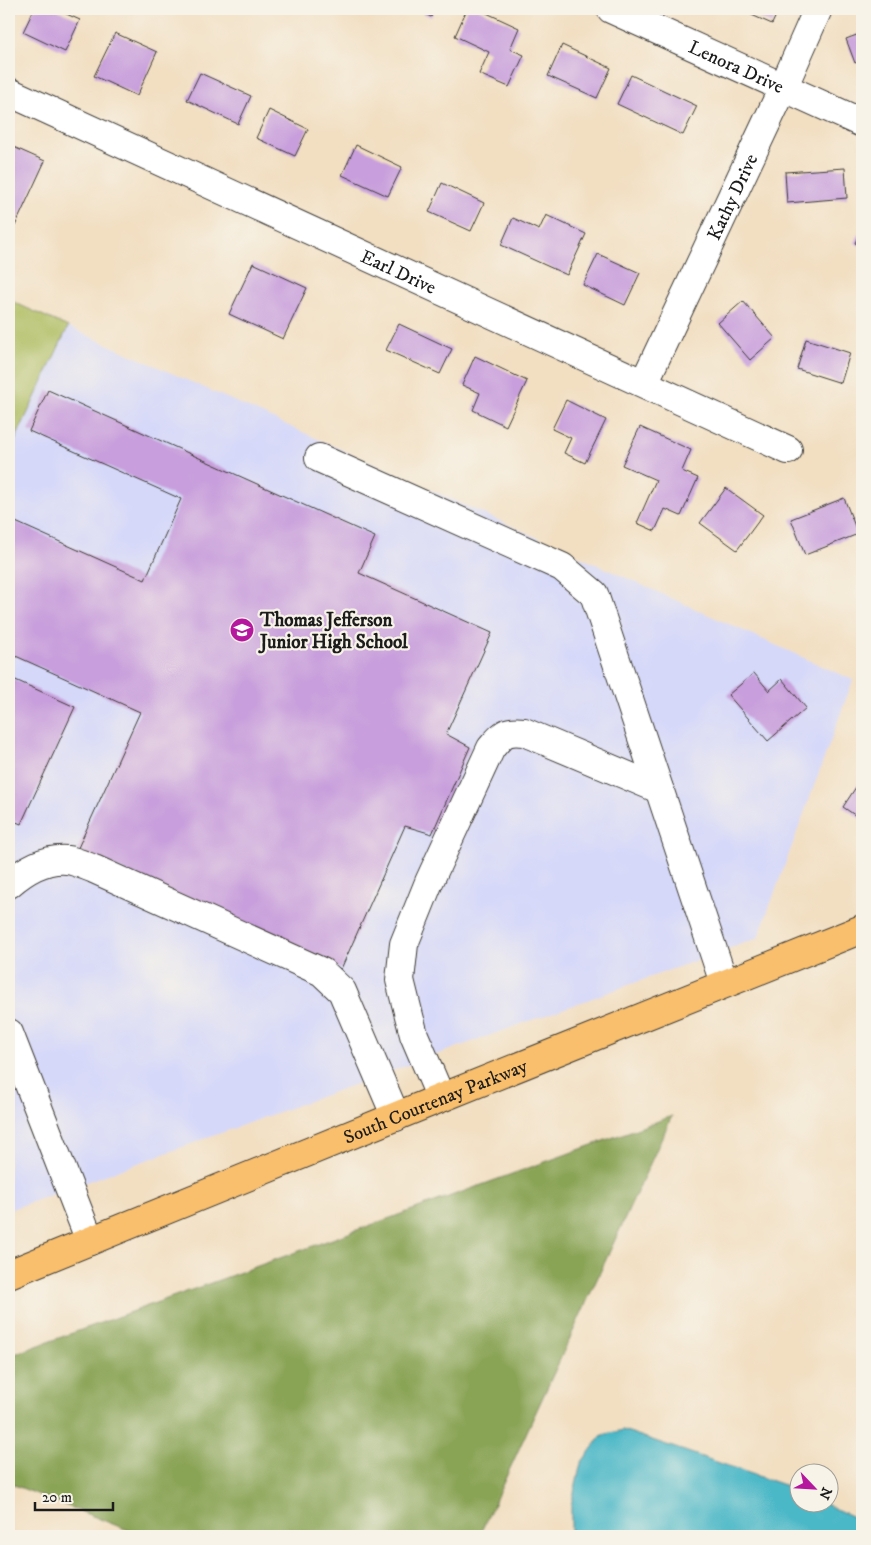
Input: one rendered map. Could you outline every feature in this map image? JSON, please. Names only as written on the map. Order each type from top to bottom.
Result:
[{"type":"main road","name":"South Courtenay Parkway","points":[[9,1274],[862,929]]},
{"type":"street","name":"Lenora Drive","points":[[611,9],[862,123]]},
{"type":"street","name":"Kathy Drive","points":[[644,383],[783,88],[818,9]]},
{"type":"street","name":"Earl Drive","points":[[9,92],[788,450]]},
{"type":"street","points":[[320,458],[562,567],[594,594],[724,984]]},
{"type":"street","points":[[441,1098],[414,1035],[400,980],[404,944],[429,882],[491,748],[501,737],[512,730],[524,732],[659,789]]},
{"type":"street","points":[[9,884],[22,873],[47,861],[68,860],[94,869],[322,972],[342,991],[396,1117]]},
{"type":"street","points":[[9,1033],[90,1241]]},
{"type":"shaded area","points":[[9,300],[853,680],[758,938],[9,1210]]},
{"type":"green space","points":[[9,300],[68,327],[9,453]]},
{"type":"green space","points":[[672,1116],[479,1536],[143,1536],[9,1483],[9,1356]]},
{"type":"water","points":[[623,1430],[787,1486],[788,1512],[838,1512],[838,1510],[862,1521],[862,1536],[571,1536],[571,1505],[581,1463],[602,1435]]},
{"type":"building","points":[[34,9],[55,9],[80,20],[65,52],[23,32]]},
{"type":"building","points":[[415,9],[435,9],[431,17]]},
{"type":"building","points":[[467,9],[478,9],[519,28],[510,49],[524,55],[509,87],[479,74],[489,52],[455,36]]},
{"type":"building","points":[[738,9],[779,9],[772,24]]},
{"type":"building","points":[[115,33],[157,52],[137,96],[94,76]]},
{"type":"building","points":[[862,33],[862,60],[855,63],[846,39]]},
{"type":"building","points":[[562,45],[611,68],[597,98],[548,76]]},
{"type":"building","points":[[200,73],[251,96],[238,124],[187,100]]},
{"type":"building","points":[[631,75],[697,106],[683,135],[617,104]]},
{"type":"building","points":[[269,110],[308,129],[295,156],[256,138]]},
{"type":"building","points":[[9,145],[45,161],[15,226],[9,224]]},
{"type":"building","points":[[356,145],[402,167],[388,196],[342,175]]},
{"type":"building","points":[[845,168],[847,198],[787,203],[785,172]]},
{"type":"building","points":[[442,183],[484,203],[471,231],[429,212]]},
{"type":"building","points":[[546,215],[586,234],[567,275],[501,245],[513,218],[539,230]]},
{"type":"building","points":[[862,228],[862,247],[855,243]]},
{"type":"building","points":[[598,254],[640,273],[625,305],[583,285]]},
{"type":"building","points":[[253,263],[307,288],[283,339],[229,314]]},
{"type":"building","points":[[743,301],[775,338],[750,360],[718,323]]},
{"type":"building","points":[[399,324],[452,349],[440,374],[386,350]]},
{"type":"building","points":[[806,339],[850,353],[841,383],[797,369]]},
{"type":"building","points":[[475,356],[527,381],[506,426],[473,410],[480,393],[462,385]]},
{"type":"building","points":[[48,390],[375,537],[359,573],[492,633],[446,734],[470,747],[432,834],[405,826],[341,969],[77,850],[140,712],[9,653],[9,519],[145,580],[181,499],[29,431]]},
{"type":"building","points":[[566,400],[606,420],[585,463],[564,453],[571,438],[552,429]]},
{"type":"building","points":[[640,427],[691,450],[682,471],[698,478],[681,516],[665,509],[655,531],[637,523],[656,480],[622,465]]},
{"type":"building","points":[[726,488],[763,515],[737,550],[700,523]]},
{"type":"building","points":[[844,498],[858,534],[805,555],[791,519]]},
{"type":"building","points":[[754,673],[769,691],[782,679],[806,708],[768,741],[728,695]]},
{"type":"building","points":[[9,677],[75,707],[21,824],[9,819]]},
{"type":"building","points":[[862,778],[862,820],[843,807]]},
{"type":"place","name":"Thomas Jefferson Junior High School","points":[[242,630]]}]
